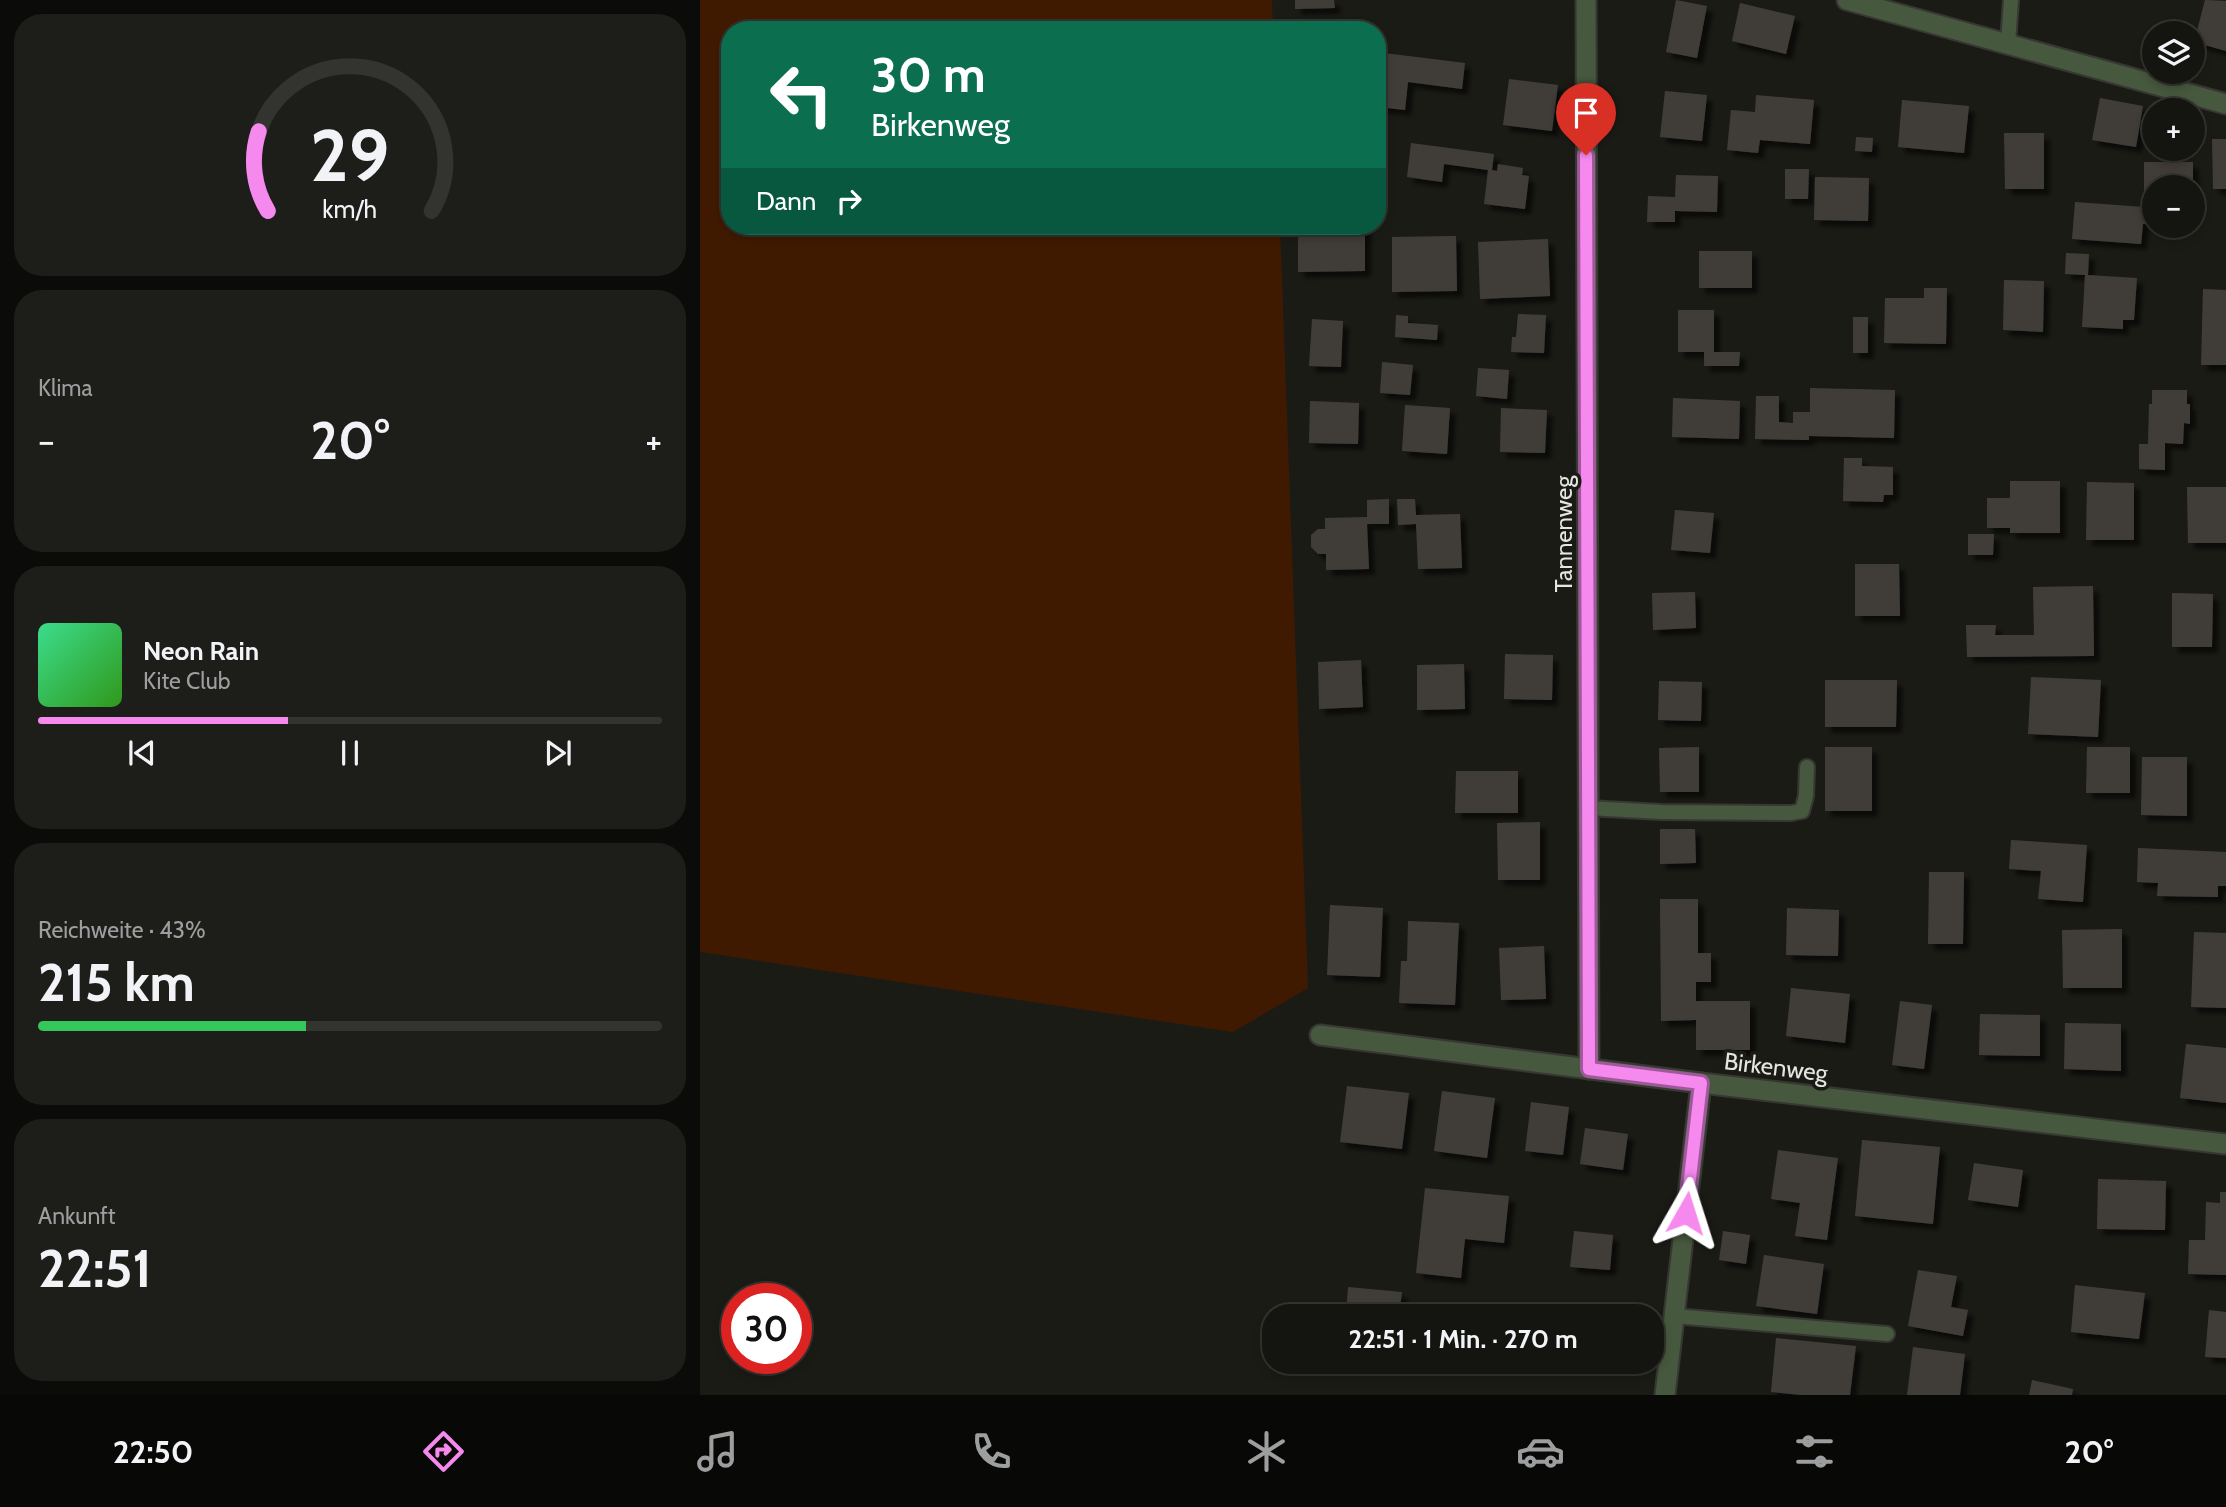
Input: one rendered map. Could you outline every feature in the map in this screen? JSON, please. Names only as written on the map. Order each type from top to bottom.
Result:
[{"type":"street","name":"Tannenweg","points":[[1586,0],[1589,1069]]},
{"type":"street","points":[[1847,0],[2226,104]]},
{"type":"street","name":"Birkenweg","points":[[1321,1035],[1701,1083],[2226,1144]]},
{"type":"street","points":[[1665,1395],[1701,1083]]},
{"type":"lane","points":[[2008,44],[2011,0]]},
{"type":"lane","points":[[1588,808],[1661,812],[1802,811],[1806,796],[1807,767]]},
{"type":"lane","points":[[1674,1316],[1887,1334]]},
{"type":"shaded area","points":[[700,0],[1272,0],[1273,21],[721,21],[721,235],[1280,235],[1308,988],[1233,1032],[700,952]]},
{"type":"building","points":[[1295,0],[1334,0],[1335,8],[1295,9]]},
{"type":"building","points":[[1676,0],[1707,6],[1697,58],[1666,52]]},
{"type":"building","points":[[2205,0],[2226,1],[2226,51],[2205,45],[2205,21],[2200,21]]},
{"type":"building","points":[[1740,3],[1795,16],[1786,54],[1732,41]]},
{"type":"building","points":[[1386,53],[1465,63],[1462,89],[1408,82],[1405,110],[1386,108]]},
{"type":"building","points":[[1509,79],[1558,85],[1552,131],[1503,125]]},
{"type":"building","points":[[1665,91],[1707,95],[1702,141],[1660,137]]},
{"type":"building","points":[[1756,95],[1814,100],[1810,144],[1760,140],[1758,153],[1727,150],[1731,110],[1755,112]]},
{"type":"building","points":[[2100,98],[2142,106],[2136,147],[2092,140]]},
{"type":"building","points":[[1902,100],[1969,106],[1964,153],[1898,147]]},
{"type":"building","points":[[2004,133],[2044,133],[2044,189],[2005,189]]},
{"type":"building","points":[[1856,137],[1873,138],[1872,152],[1855,151]]},
{"type":"building","points":[[2212,139],[2226,139],[2226,189],[2213,189]]},
{"type":"building","points":[[1411,143],[1494,154],[1492,170],[1497,171],[1498,164],[1523,168],[1522,175],[1529,176],[1525,209],[1484,204],[1488,170],[1444,164],[1442,182],[1407,177]]},
{"type":"building","points":[[2144,162],[2193,162],[2193,175],[2144,175]]},
{"type":"building","points":[[1785,169],[1809,169],[1808,199],[1785,199]]},
{"type":"building","points":[[1676,175],[1718,176],[1717,212],[1675,211],[1675,222],[1647,222],[1648,196],[1675,197]]},
{"type":"building","points":[[1815,177],[1869,178],[1868,221],[1814,220]]},
{"type":"building","points":[[2075,202],[2142,207],[2141,244],[2072,239]]},
{"type":"building","points":[[1298,235],[1365,235],[1365,271],[1298,272]]},
{"type":"building","points":[[1456,236],[1457,291],[1392,292],[1392,237]]},
{"type":"building","points":[[1548,239],[1550,296],[1480,299],[1478,242]]},
{"type":"building","points":[[1699,251],[1752,251],[1752,288],[1699,288]]},
{"type":"building","points":[[2066,253],[2089,254],[2088,275],[2137,278],[2134,320],[2123,320],[2123,329],[2082,327],[2085,275],[2065,274]]},
{"type":"building","points":[[2004,280],[2044,281],[2043,332],[2003,330]]},
{"type":"building","points":[[1924,288],[1947,288],[1946,344],[1884,343],[1885,298],[1924,298]]},
{"type":"building","points":[[2203,289],[2226,290],[2226,365],[2201,365]]},
{"type":"building","points":[[1678,310],[1714,310],[1714,352],[1740,352],[1739,366],[1704,366],[1704,352],[1678,352]]},
{"type":"building","points":[[1518,314],[1546,315],[1544,353],[1511,352],[1512,337],[1516,337]]},
{"type":"building","points":[[1396,315],[1408,316],[1408,323],[1438,325],[1437,340],[1395,337]]},
{"type":"building","points":[[1853,317],[1868,317],[1868,353],[1853,353]]},
{"type":"building","points":[[1312,319],[1343,321],[1341,367],[1309,366]]},
{"type":"building","points":[[1382,362],[1413,365],[1410,395],[1380,393]]},
{"type":"building","points":[[1478,368],[1509,370],[1507,399],[1476,396]]},
{"type":"building","points":[[1810,388],[1895,390],[1894,438],[1809,436],[1809,440],[1755,439],[1756,396],[1779,396],[1779,422],[1793,423],[1793,412],[1810,412]]},
{"type":"building","points":[[2152,390],[2187,390],[2187,404],[2190,404],[2190,424],[2184,423],[2183,444],[2165,443],[2165,470],[2139,469],[2139,444],[2148,444]]},
{"type":"building","points":[[1673,398],[1740,401],[1739,439],[1672,437]]},
{"type":"building","points":[[1310,401],[1359,403],[1358,444],[1309,443]]},
{"type":"building","points":[[1405,405],[1450,408],[1447,454],[1402,451]]},
{"type":"building","points":[[1501,408],[1547,410],[1545,453],[1500,452]]},
{"type":"building","points":[[1844,458],[1862,458],[1862,466],[1893,467],[1893,495],[1884,495],[1883,502],[1843,501]]},
{"type":"building","points":[[2010,481],[2060,481],[2060,533],[2010,533],[2010,528],[1987,528],[1987,498],[2010,498]]},
{"type":"building","points":[[2087,482],[2134,483],[2134,540],[2086,540]]},
{"type":"building","points":[[2187,487],[2226,487],[2226,543],[2188,543]]},
{"type":"building","points":[[1389,499],[1389,524],[1367,524],[1369,569],[1326,570],[1326,554],[1318,554],[1311,547],[1311,535],[1318,529],[1325,529],[1325,518],[1367,517],[1367,500]]},
{"type":"building","points":[[1397,499],[1415,499],[1416,515],[1460,514],[1462,568],[1418,569],[1416,524],[1398,525]]},
{"type":"building","points":[[1675,510],[1714,513],[1710,553],[1671,550]]},
{"type":"building","points":[[1968,534],[1994,534],[1993,555],[1968,555]]},
{"type":"building","points":[[1855,564],[1899,564],[1900,616],[1855,616]]},
{"type":"building","points":[[2093,586],[2094,656],[1967,657],[1966,625],[1996,625],[1995,635],[2034,635],[2033,587]]},
{"type":"building","points":[[1695,592],[1696,628],[1653,630],[1652,593]]},
{"type":"building","points":[[2172,593],[2213,594],[2212,647],[2172,647]]},
{"type":"building","points":[[1505,654],[1553,655],[1552,700],[1504,699]]},
{"type":"building","points":[[1361,660],[1363,707],[1319,709],[1318,662]]},
{"type":"building","points":[[1464,664],[1465,709],[1417,710],[1417,665]]},
{"type":"building","points":[[2031,677],[2101,680],[2098,737],[2028,734]]},
{"type":"building","points":[[1825,680],[1897,680],[1896,727],[1825,727]]},
{"type":"building","points":[[1659,681],[1702,682],[1701,721],[1658,720]]},
{"type":"building","points":[[1699,747],[1699,792],[1660,792],[1659,748]]},
{"type":"building","points":[[1825,747],[1872,747],[1872,811],[1825,811]]},
{"type":"building","points":[[2087,747],[2130,747],[2130,793],[2086,793]]},
{"type":"building","points":[[2142,757],[2187,757],[2187,816],[2141,815]]},
{"type":"building","points":[[1456,771],[1518,771],[1518,813],[1455,813]]},
{"type":"building","points":[[1540,822],[1540,880],[1498,880],[1497,823]]},
{"type":"building","points":[[1660,829],[1695,829],[1696,863],[1660,864]]},
{"type":"building","points":[[2011,840],[2087,845],[2083,902],[2038,899],[2041,871],[2009,869]]},
{"type":"building","points":[[2138,848],[2226,852],[2226,886],[2218,886],[2218,897],[2157,896],[2158,883],[2137,882]]},
{"type":"building","points":[[1929,872],[1964,872],[1963,944],[1928,944]]},
{"type":"building","points":[[1660,899],[1698,899],[1698,953],[1711,953],[1711,982],[1696,982],[1696,1001],[1750,1001],[1750,1050],[1696,1050],[1696,1020],[1661,1021]]},
{"type":"building","points":[[1330,905],[1383,908],[1380,977],[1327,975]]},
{"type":"building","points":[[1787,908],[1839,910],[1838,956],[1786,955]]},
{"type":"building","points":[[1408,921],[1459,923],[1455,1005],[1399,1003],[1401,961],[1407,961]]},
{"type":"building","points":[[2122,929],[2122,988],[2063,988],[2062,930]]},
{"type":"building","points":[[2194,932],[2226,933],[2226,1008],[2191,1007]]},
{"type":"building","points":[[1544,946],[1546,999],[1501,1000],[1499,948]]},
{"type":"building","points":[[1791,988],[1850,994],[1845,1043],[1786,1036]]},
{"type":"building","points":[[1900,1001],[1932,1005],[1924,1069],[1892,1065]]},
{"type":"building","points":[[1980,1014],[2040,1015],[2040,1056],[1979,1055]]},
{"type":"building","points":[[2065,1023],[2121,1024],[2121,1071],[2064,1069]]},
{"type":"building","points":[[2186,1044],[2226,1048],[2226,1103],[2180,1098]]},
{"type":"building","points":[[1347,1086],[1409,1093],[1402,1149],[1340,1142]]},
{"type":"building","points":[[1442,1091],[1495,1098],[1487,1158],[1434,1151]]},
{"type":"building","points":[[1531,1102],[1569,1107],[1563,1155],[1525,1151]]},
{"type":"building","points":[[1585,1128],[1628,1134],[1623,1170],[1580,1164]]},
{"type":"building","points":[[1862,1140],[1940,1147],[1933,1224],[1855,1216]]},
{"type":"building","points":[[1778,1150],[1838,1158],[1827,1240],[1795,1236],[1800,1203],[1771,1199]]},
{"type":"building","points":[[1974,1163],[2023,1170],[2018,1207],[1968,1200]]},
{"type":"building","points":[[2098,1179],[2166,1181],[2165,1230],[2097,1229]]},
{"type":"building","points":[[1425,1188],[1509,1196],[1504,1243],[1465,1239],[1461,1278],[1416,1273]]},
{"type":"building","points":[[2220,1192],[2226,1192],[2226,1275],[2188,1274],[2189,1240],[2205,1240],[2206,1202],[2220,1203]]},
{"type":"building","points":[[1574,1231],[1613,1235],[1610,1270],[1570,1267]]},
{"type":"building","points":[[1723,1231],[1750,1235],[1746,1264],[1719,1260]]},
{"type":"building","points":[[1764,1255],[1824,1264],[1817,1314],[1756,1306]]},
{"type":"building","points":[[1918,1270],[1957,1276],[1951,1307],[1968,1310],[1963,1336],[1908,1326]]},
{"type":"building","points":[[2075,1285],[2145,1293],[2139,1339],[2071,1332]]},
{"type":"building","points":[[1348,1287],[1402,1292],[1400,1304],[1347,1304]]},
{"type":"building","points":[[2209,1310],[2226,1312],[2226,1358],[2205,1357]]},
{"type":"building","points":[[1776,1338],[1856,1346],[1850,1395],[1771,1392]]},
{"type":"building","points":[[1913,1347],[1965,1354],[1960,1395],[1907,1395]]},
{"type":"building","points":[[2032,1380],[2073,1389],[2072,1395],[2029,1395]]},
{"type":"route","points":[[1586,155],[1589,1069],[1701,1083],[1686,1213]]}]
